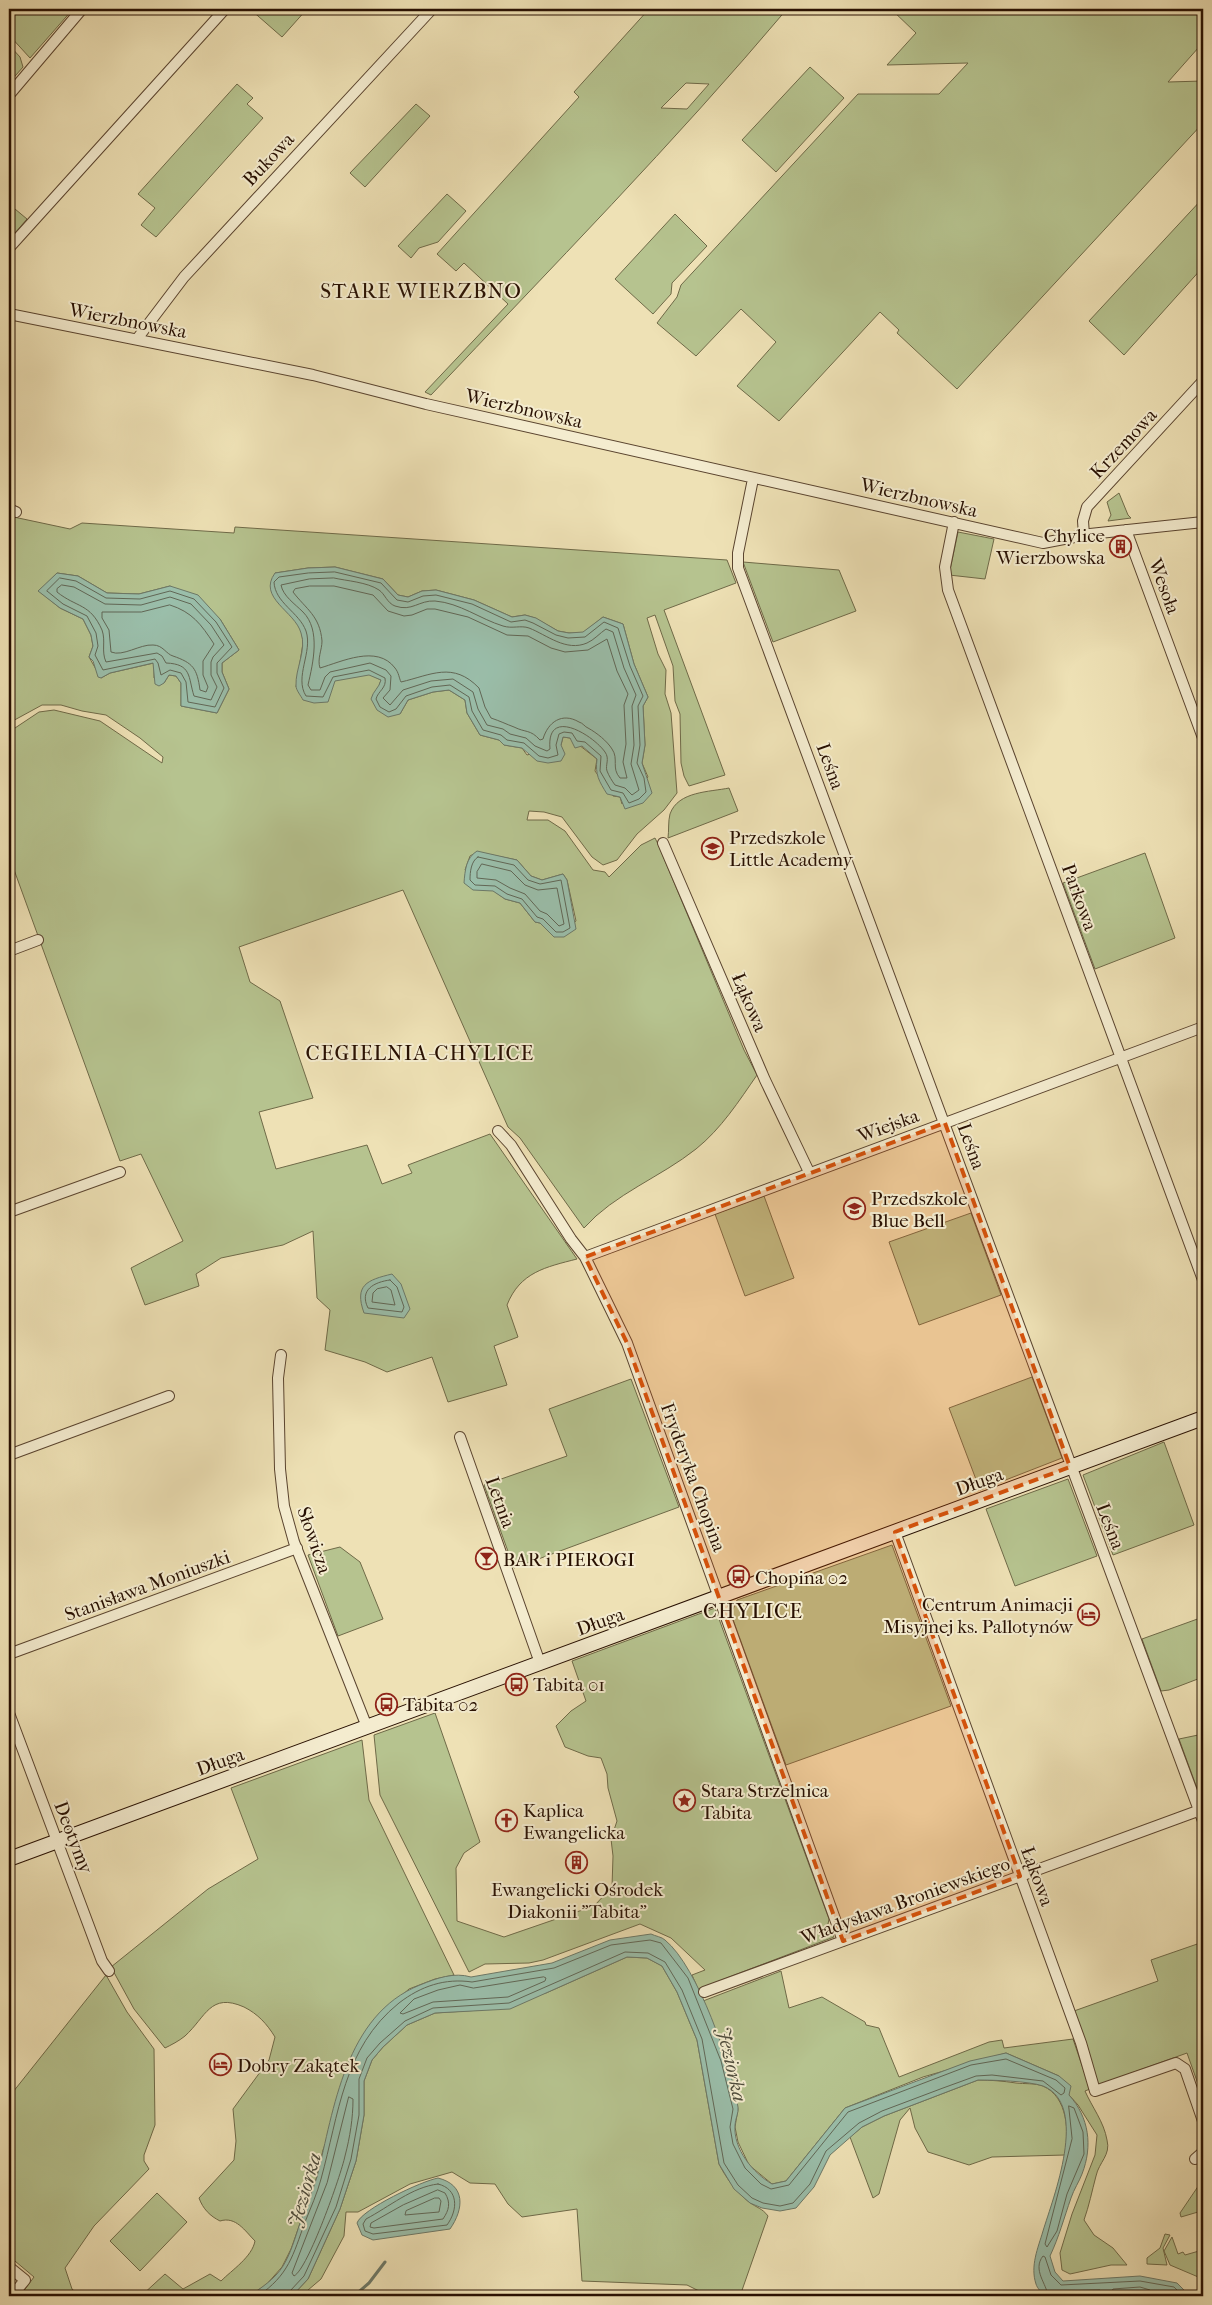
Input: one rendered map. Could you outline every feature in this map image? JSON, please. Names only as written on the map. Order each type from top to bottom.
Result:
[{"type":"street","points":[[9,95],[82,9]]},
{"type":"street","points":[[9,248],[225,9]]},
{"type":"street","name":"Bukowa","points":[[137,339],[184,277],[432,9]]},
{"type":"street","name":"Wierzbnowska","points":[[9,314],[313,375],[426,404],[753,479],[954,522],[1030,541],[1043,543],[1084,535],[1203,522]]},
{"type":"street","name":"Krzemowa","points":[[1084,535],[1083,521],[1087,507],[1203,381]]},
{"type":"street","name":"Leśna","points":[[753,479],[738,553],[738,568],[945,1123],[1070,1467],[1201,1810],[1203,1821]]},
{"type":"street","name":"Parkowa","points":[[954,522],[945,567],[948,590],[1203,1280]]},
{"type":"street","name":"Wesoła","points":[[1126,530],[1203,738]]},
{"type":"street","name":"Łąkowa","points":[[663,844],[765,1080],[809,1172]]},
{"type":"street","points":[[9,951],[38,940]]},
{"type":"street","name":"Wiejska","points":[[585,1257],[809,1172],[1203,1027]]},
{"type":"street","name":"Fryderyka Chopina","points":[[498,1131],[511,1145],[571,1239],[585,1257],[627,1344],[843,1941]]},
{"type":"street","points":[[9,1212],[120,1172]]},
{"type":"street","name":"Słowicza","points":[[281,1355],[278,1378],[280,1469],[284,1506],[297,1548],[367,1727]]},
{"type":"street","points":[[9,1455],[169,1396]]},
{"type":"street","name":"Długa","points":[[9,1859],[1203,1418]]},
{"type":"street","name":"Letnia","points":[[460,1437],[540,1663]]},
{"type":"street","name":"Łąkowa","points":[[895,1532],[1080,2043],[1095,2091],[1176,2063],[1185,2069],[1203,2121]]},
{"type":"street","name":"Stanisława Moniuszki","points":[[9,1654],[297,1548]]},
{"type":"street","name":"Deotymy","points":[[9,1713],[102,1961],[109,1971]]},
{"type":"street","name":"Władysława Broniewskiego","points":[[704,1992],[1201,1810]]},
{"type":"street","points":[[1195,2159],[1203,2152]]},
{"type":"street","points":[[9,2267],[25,2280],[12,2296]]},
{"type":"highlighted area","points":[[945,1123],[1070,1467],[895,1532],[1020,1876],[843,1941],[627,1343],[585,1257]]},
{"type":"shaded area","points":[[9,9],[73,9],[30,58],[9,35]]},
{"type":"shaded area","points":[[250,9],[307,9],[282,37]]},
{"type":"shaded area","points":[[649,9],[787,9],[656,157],[431,395],[425,392],[508,304],[464,263],[456,271],[437,254],[579,97],[574,92]],"holes":[[[686,83],[709,84],[687,109],[661,108]]]},
{"type":"shaded area","points":[[891,9],[1203,9],[1203,46],[1199,47],[1168,82],[1203,81],[1203,123],[957,389],[897,333],[899,330],[880,312],[779,421],[737,386],[776,342],[741,309],[696,356],[657,323],[677,297],[681,285],[858,94],[939,94],[968,63],[887,65],[916,33]]},
{"type":"shaded area","points":[[9,45],[20,57],[23,67],[9,83]]},
{"type":"shaded area","points":[[810,67],[844,98],[776,172],[742,140]]},
{"type":"shaded area","points":[[237,84],[253,98],[247,104],[263,118],[156,237],[141,225],[155,208],[138,194]]},
{"type":"shaded area","points":[[416,104],[430,116],[365,187],[350,173]]},
{"type":"shaded area","points":[[447,194],[466,211],[438,242],[419,248],[411,258],[398,246]]},
{"type":"shaded area","points":[[1203,198],[1203,267],[1124,355],[1089,321]]},
{"type":"shaded area","points":[[9,204],[27,219],[9,240]]},
{"type":"shaded area","points":[[675,214],[707,246],[672,283],[671,294],[653,314],[615,279]]},
{"type":"shaded area","points":[[1119,493],[1131,518],[1108,521],[1111,515],[1107,502]]},
{"type":"shaded area","points":[[9,516],[70,529],[82,523],[234,533],[235,527],[727,560],[736,583],[664,610],[725,775],[689,786],[684,776],[681,763],[680,714],[675,701],[673,666],[655,615],[647,618],[658,654],[666,670],[665,694],[671,713],[677,793],[664,810],[637,834],[617,860],[603,865],[592,857],[562,817],[544,812],[529,811],[527,820],[548,820],[565,831],[593,870],[605,872],[609,877],[641,845],[655,838],[744,1050],[757,1075],[722,1124],[696,1149],[623,1195],[584,1228],[520,1138],[508,1127],[403,890],[239,947],[250,982],[280,1001],[313,1098],[259,1112],[276,1169],[367,1145],[382,1184],[412,1173],[408,1165],[490,1134],[577,1259],[545,1268],[535,1273],[519,1285],[512,1294],[507,1305],[518,1337],[494,1346],[507,1385],[448,1402],[432,1357],[387,1372],[365,1362],[325,1350],[330,1310],[317,1298],[313,1231],[283,1245],[221,1258],[196,1274],[199,1286],[145,1305],[131,1268],[183,1241],[141,1154],[120,1161],[9,856],[9,732],[39,712],[54,710],[100,721],[162,763],[163,757],[140,738],[106,715],[61,705],[42,705],[9,723]],"holes":[[[335,567],[383,579],[398,595],[408,597],[422,591],[436,590],[474,600],[512,617],[525,615],[535,618],[558,631],[569,633],[583,633],[603,617],[623,624],[634,664],[648,697],[643,706],[645,745],[642,763],[648,777],[622,804],[620,797],[613,796],[595,771],[597,759],[570,738],[563,737],[561,745],[527,755],[522,748],[504,745],[499,740],[480,735],[467,713],[465,700],[449,690],[433,692],[408,700],[400,714],[379,686],[381,680],[369,674],[296,687],[303,643],[302,633],[275,573],[308,568]],[[57,573],[78,576],[107,593],[139,594],[170,586],[220,619],[239,650],[222,663],[222,672],[229,689],[217,713],[181,706],[181,683],[176,676],[169,675],[164,683],[154,678],[154,663],[110,673],[101,678],[89,657],[93,646],[91,635],[83,619],[60,608],[39,591]],[[477,852],[517,860],[531,876],[542,880],[563,874],[567,880],[576,921],[554,937],[540,923],[535,922],[520,903],[505,899],[465,870],[470,856]]]},
{"type":"shaded area","points":[[958,532],[994,539],[985,579],[949,575]]},
{"type":"shaded area","points":[[743,562],[839,570],[856,611],[773,642]]},
{"type":"shaded area","points":[[729,788],[738,811],[668,838],[670,814],[674,806],[680,801],[695,794]]},
{"type":"shaded area","points":[[1145,853],[1175,938],[1095,969],[1063,883]]},
{"type":"shaded area","points":[[764,1196],[794,1278],[745,1296],[715,1214]]},
{"type":"shaded area","points":[[971,1213],[1001,1295],[919,1325],[889,1242]]},
{"type":"shaded area","points":[[1032,1377],[1062,1458],[980,1490],[949,1408]]},
{"type":"shaded area","points":[[631,1379],[679,1507],[514,1568],[484,1485],[567,1456],[549,1409]]},
{"type":"shaded area","points":[[1164,1442],[1194,1525],[1113,1555],[1083,1475]]},
{"type":"shaded area","points":[[1068,1479],[1097,1556],[1015,1586],[986,1509]]},
{"type":"shaded area","points":[[892,1545],[951,1706],[786,1765],[731,1614],[737,1600]]},
{"type":"shaded area","points":[[340,1547],[360,1562],[383,1619],[338,1636],[308,1555]]},
{"type":"shaded area","points":[[715,1608],[829,1919],[828,1924],[823,1928],[825,1936],[833,1935],[834,1937],[698,1989],[692,1975],[705,1970],[671,1938],[640,1924],[543,1960],[529,1963],[485,1964],[469,1972],[380,1795],[374,1735],[435,1713],[480,1842],[464,1853],[456,1868],[457,1921],[504,1937],[594,1906],[612,1887],[613,1856],[611,1839],[617,1821],[608,1788],[607,1774],[601,1758],[588,1756],[565,1747],[556,1726],[571,1711],[586,1701],[572,1661]]},
{"type":"shaded area","points":[[1203,1617],[1203,1677],[1169,1690],[1161,1691],[1142,1639]]},
{"type":"shaded area","points":[[1203,1734],[1203,1801],[1202,1802],[1179,1739]]},
{"type":"shaded area","points":[[362,1740],[369,1800],[454,1975],[435,1979],[409,1989],[371,2023],[323,2150],[316,2179],[291,2249],[282,2267],[266,2285],[249,2296],[141,2296],[165,2274],[183,2289],[210,2274],[221,2281],[246,2258],[253,2247],[255,2241],[244,2229],[235,2222],[220,2221],[213,2217],[207,2212],[199,2198],[234,2160],[236,2141],[233,2109],[269,2060],[275,2037],[254,2013],[233,2003],[223,2003],[210,2009],[185,2036],[165,2048],[134,2009],[111,1967],[208,1889],[258,1859],[231,1788]]},
{"type":"shaded area","points":[[1203,1942],[1203,2098],[1187,2053],[1098,2085],[1074,2011],[1158,1981],[1151,1960]]},
{"type":"shaded area","points":[[627,1957],[647,1958],[662,1966],[677,1992],[697,2040],[719,2164],[728,2180],[740,2194],[768,2216],[740,2296],[709,2296],[687,2285],[582,2281],[577,2209],[522,2217],[508,2204],[495,2184],[470,2183],[452,2172],[410,2184],[358,2212],[346,2212],[344,2236],[321,2279],[301,2296],[292,2296],[308,2279],[340,2209],[356,2161],[364,2115],[364,2081],[372,2060],[383,2047],[407,2025],[435,2013],[481,2010],[546,1993]]},
{"type":"shaded area","points":[[781,1971],[789,2008],[822,1997],[865,2022],[866,2025],[879,2028],[899,2077],[989,2042],[1002,2040],[1004,2048],[1073,2039],[1090,2089],[1085,2091],[1098,2115],[1108,2145],[1106,2154],[1097,2171],[1084,2220],[1094,2235],[1113,2248],[1127,2265],[1111,2265],[1070,2274],[1062,2270],[1060,2253],[1072,2214],[1095,2155],[1097,2135],[1078,2105],[1069,2095],[1059,2076],[1006,2053],[923,2077],[845,2108],[786,2181],[772,2184],[749,2165],[738,2142],[735,2127],[738,2109],[726,2059],[703,2001]]},
{"type":"shaded area","points":[[106,1975],[127,2012],[154,2049],[155,2125],[144,2155],[144,2161],[149,2169],[94,2226],[65,2268],[72,2289],[80,2296],[20,2296],[34,2277],[9,2256],[9,2097]]},
{"type":"shaded area","points":[[978,2080],[1037,2084],[1051,2091],[1058,2098],[1065,2116],[1067,2136],[1065,2155],[992,2157],[969,2165],[928,2152],[915,2128],[910,2108],[900,2120],[879,2194],[873,2198],[850,2137],[862,2127],[884,2116]]},
{"type":"shaded area","points":[[1199,2185],[1203,2186],[1203,2208],[1198,2212],[1181,2217],[1180,2213]]},
{"type":"shaded area","points":[[157,2193],[187,2222],[140,2271],[110,2241]]},
{"type":"shaded area","points":[[1165,2234],[1170,2235],[1163,2248],[1167,2265],[1147,2264],[1147,2258],[1160,2248]]},
{"type":"shaded area","points":[[1172,2237],[1178,2254],[1183,2252],[1185,2255],[1199,2251],[1203,2267],[1203,2279],[1170,2265],[1164,2251]]},
{"type":"water","points":[[335,567],[383,579],[398,595],[408,597],[422,591],[436,590],[474,600],[512,617],[525,615],[536,618],[558,631],[569,633],[583,632],[603,617],[623,624],[634,664],[648,697],[643,706],[645,745],[642,763],[652,793],[643,803],[625,809],[620,797],[607,794],[598,778],[597,759],[582,746],[575,748],[570,738],[563,737],[561,745],[565,754],[561,761],[548,763],[537,761],[522,748],[504,745],[499,740],[480,735],[467,713],[465,700],[449,690],[433,692],[408,700],[400,714],[388,717],[377,710],[371,699],[381,680],[369,675],[335,681],[328,702],[314,703],[303,700],[296,686],[303,646],[301,633],[292,618],[274,597],[271,590],[271,582],[275,573],[308,568]]},
{"type":"water","points":[[57,573],[78,576],[107,593],[139,594],[170,586],[198,595],[220,619],[239,650],[222,663],[222,672],[229,689],[217,713],[181,706],[181,683],[176,676],[169,675],[164,683],[159,686],[155,684],[153,663],[110,673],[101,678],[98,677],[93,661],[89,657],[93,646],[91,635],[83,619],[60,608],[38,591]]},
{"type":"water","points":[[477,851],[517,860],[531,876],[542,880],[563,874],[567,880],[576,929],[564,937],[554,937],[540,923],[535,922],[520,903],[505,899],[493,891],[473,890],[464,883],[468,861]]},
{"type":"water","points":[[392,1274],[401,1284],[410,1309],[404,1318],[364,1313],[361,1296],[365,1285]]},
{"type":"water","points":[[651,1934],[664,1939],[677,1953],[701,1993],[721,2042],[734,2089],[738,2109],[735,2125],[737,2143],[751,2167],[772,2184],[786,2181],[845,2108],[970,2061],[1006,2053],[1059,2076],[1071,2086],[1069,2095],[1085,2122],[1088,2142],[1085,2163],[1050,2256],[1055,2272],[1063,2281],[1140,2276],[1177,2283],[1190,2296],[1157,2296],[1140,2292],[1101,2296],[1045,2296],[1038,2289],[1034,2277],[1035,2257],[1060,2176],[1066,2132],[1064,2112],[1057,2096],[1037,2084],[978,2080],[884,2116],[862,2127],[830,2155],[814,2187],[796,2208],[780,2211],[762,2208],[750,2203],[734,2189],[719,2164],[697,2040],[677,1992],[662,1966],[647,1958],[627,1957],[510,2009],[435,2013],[407,2025],[372,2060],[364,2081],[364,2115],[356,2161],[340,2209],[308,2279],[292,2296],[249,2296],[272,2279],[286,2261],[317,2177],[337,2094],[347,2067],[359,2041],[375,2018],[395,1999],[420,1985],[439,1978],[452,1975],[471,1977],[552,1963],[610,1940]]},
{"type":"water","points":[[438,2178],[454,2186],[460,2199],[458,2214],[450,2229],[373,2240],[362,2235],[357,2223],[370,2210],[407,2190]]},
{"type":"waterway","points":[[354,2296],[369,2283],[385,2262]]},
{"type":"place","name":"Chylice Wierzbowska","points":[[1121,546]]},
{"type":"place","name":"Przedszkole Little Academy","points":[[713,848]]},
{"type":"place","name":"Przedszkole Blue Bell","points":[[855,1209]]},
{"type":"place","name":"BAR i PIEROGI","points":[[487,1559]]},
{"type":"place","name":"Chopina 02","points":[[739,1577]]},
{"type":"place","name":"Centrum Animacji Misyjnej ks. Pallotynów","points":[[1089,1615]]},
{"type":"place","name":"Tabita 01","points":[[517,1684]]},
{"type":"place","name":"Tabita 02","points":[[387,1704]]},
{"type":"place","name":"Stara Strzelnica Tabita","points":[[685,1801]]},
{"type":"place","name":"Kaplica Ewangelicka","points":[[507,1821]]},
{"type":"place","name":"Ewangelicki Ośrodek Diakonii \"Tabita\"","points":[[577,1863]]},
{"type":"place","name":"Dobry Zakątek","points":[[221,2065]]},
{"type":"district","name":"STARE WIERZBNO","points":[[421,291]]},
{"type":"district","name":"CEGIELNIA-CHYLICE","points":[[420,1053]]},
{"type":"district","name":"CHYLICE","points":[[753,1611]]},
{"type":"water label","name":"Jeziorka","points":[[732,2064]]},
{"type":"water label","name":"Jeziorka","points":[[304,2190]]}]
